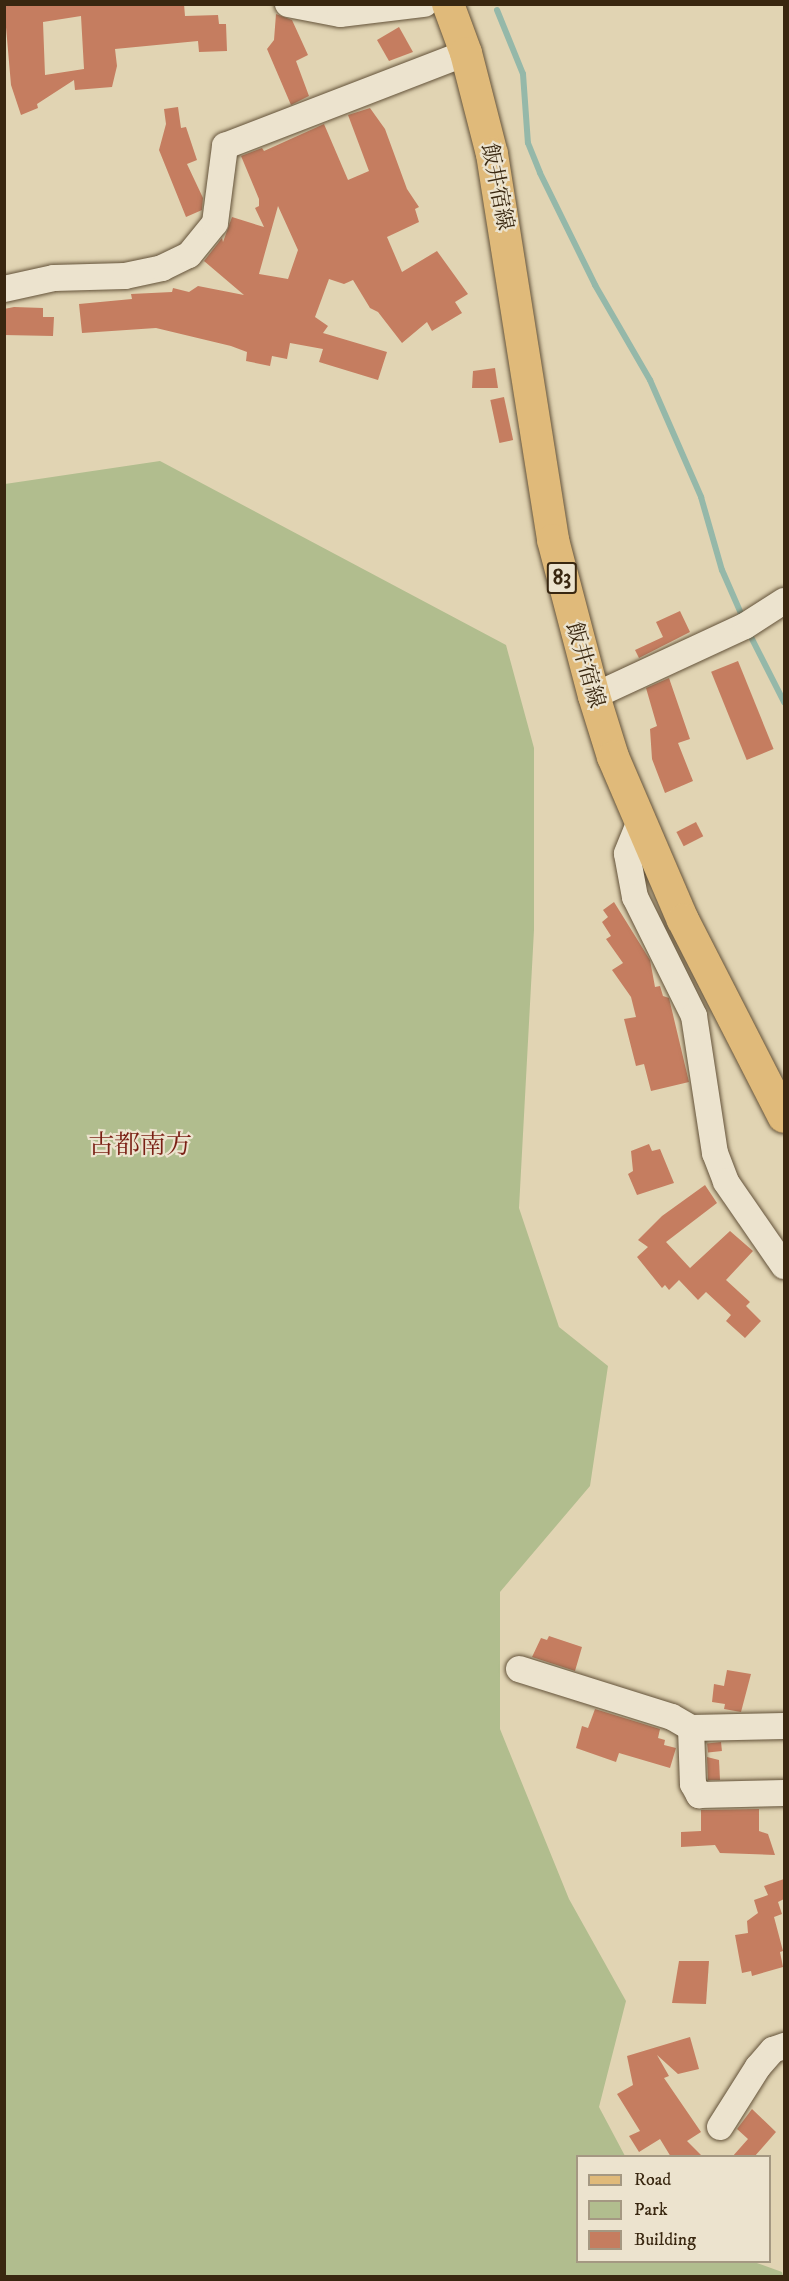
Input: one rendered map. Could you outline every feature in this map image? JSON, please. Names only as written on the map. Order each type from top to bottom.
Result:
[{"type":"main road","name":"飯井宿線","points":[[448,4],[466,53],[494,165],[553,540],[594,696],[613,757],[683,920],[784,1117]]},
{"type":"street","points":[[290,5],[340,14],[424,4]]},
{"type":"street","points":[[4,289],[54,278],[125,276],[162,268],[189,255],[215,223],[225,146],[466,53]]},
{"type":"street","points":[[594,696],[745,626],[784,601]]},
{"type":"street","points":[[640,821],[627,854],[635,897],[694,1016],[715,1153],[726,1182],[784,1266]]},
{"type":"street","points":[[519,1669],[672,1717],[691,1728],[784,1726]]},
{"type":"street","points":[[691,1728],[693,1784],[699,1795],[784,1793]]},
{"type":"street","points":[[720,2127],[758,2067],[773,2050],[784,2046]]},
{"type":"green space","points":[[160,461],[506,645],[534,748],[534,930],[519,1208],[559,1327],[608,1366],[590,1486],[500,1592],[500,1729],[569,1899],[626,2001],[599,2107],[624,2155],[576,2155],[576,2263],[757,2263],[782,2272],[783,2276],[5,2276],[5,484]]},
{"type":"building","points":[[4,4],[184,4],[185,16],[218,15],[219,24],[226,24],[227,51],[199,52],[198,41],[115,49],[117,66],[112,87],[75,90],[74,80],[37,104],[38,108],[21,115],[11,85]],"holes":[[[81,16],[84,69],[45,75],[43,22]]]},
{"type":"building","points":[[276,14],[292,20],[308,55],[296,61],[309,96],[291,105],[267,49],[274,40]]},
{"type":"building","points":[[399,27],[413,52],[389,61],[377,40]]},
{"type":"building","points":[[178,107],[181,128],[186,127],[197,160],[187,164],[203,198],[202,210],[186,217],[159,150],[166,124],[164,109]]},
{"type":"building","points":[[370,108],[385,129],[407,189],[419,207],[415,209],[419,222],[387,237],[402,272],[437,251],[468,294],[455,302],[462,313],[432,331],[427,322],[402,343],[378,312],[370,308],[353,280],[344,284],[329,279],[315,317],[328,326],[323,333],[387,352],[378,380],[319,362],[323,349],[290,343],[287,359],[272,356],[270,366],[246,361],[247,352],[231,346],[156,328],[82,333],[79,304],[132,299],[131,294],[172,292],[173,288],[189,292],[198,286],[244,295],[204,261],[222,238],[223,242],[232,217],[264,227],[255,208],[259,206],[259,199],[241,156],[262,148],[264,151],[324,124],[348,180],[369,171],[348,115]],"holes":[[[278,206],[298,250],[288,279],[259,274]]]},
{"type":"building","points":[[43,308],[43,317],[54,317],[53,336],[4,335],[4,309]]},
{"type":"building","points":[[495,368],[498,388],[472,388],[473,371]]},
{"type":"building","points":[[504,397],[513,440],[499,443],[490,400]]},
{"type":"building","points":[[680,611],[690,632],[639,658],[635,650],[663,637],[656,622]]},
{"type":"building","points":[[738,661],[774,749],[747,760],[711,672]]},
{"type":"building","points":[[669,678],[690,739],[678,743],[693,781],[665,793],[652,759],[650,729],[657,726],[646,688]]},
{"type":"building","points":[[696,822],[703,836],[684,846],[676,832]]},
{"type":"building","points":[[614,902],[650,960],[655,987],[660,986],[663,996],[669,998],[689,1082],[651,1091],[644,1064],[636,1066],[624,1019],[636,1017],[631,997],[612,970],[623,963],[606,939],[611,936],[602,922],[608,917],[603,910]]},
{"type":"building","points":[[649,1144],[652,1151],[660,1149],[674,1183],[637,1195],[628,1174],[633,1171],[631,1151]]},
{"type":"building","points":[[705,1185],[717,1203],[666,1242],[690,1268],[730,1231],[753,1251],[726,1280],[750,1302],[746,1306],[761,1321],[745,1338],[726,1321],[731,1315],[706,1292],[698,1300],[679,1280],[669,1290],[665,1285],[662,1288],[637,1257],[648,1247],[638,1240],[662,1216]]},
{"type":"building","points":[[549,1636],[582,1647],[575,1671],[532,1657],[541,1638],[547,1640]]},
{"type":"building","points":[[727,1670],[751,1674],[741,1712],[724,1709],[725,1704],[712,1702],[714,1684],[724,1686]]},
{"type":"building","points":[[595,1709],[660,1729],[658,1738],[665,1740],[664,1745],[676,1748],[670,1768],[619,1753],[616,1762],[576,1748],[582,1726],[588,1728]]},
{"type":"building","points":[[721,1742],[722,1751],[708,1752],[707,1743]]},
{"type":"building","points":[[707,1757],[719,1760],[720,1780],[708,1780]]},
{"type":"building","points":[[759,1809],[759,1831],[768,1834],[775,1855],[720,1853],[715,1845],[681,1847],[681,1832],[701,1831],[701,1810]]},
{"type":"building","points":[[784,1879],[784,1899],[778,1902],[782,1914],[774,1917],[783,1951],[780,1952],[783,1967],[752,1976],[751,1971],[742,1973],[735,1935],[748,1933],[747,1921],[758,1913],[754,1900],[768,1895],[764,1886]]},
{"type":"building","points":[[679,1961],[709,1961],[706,2004],[672,2003]]},
{"type":"building","points":[[690,2037],[699,2069],[678,2074],[657,2055],[669,2076],[664,2078],[701,2132],[687,2141],[701,2155],[670,2155],[660,2139],[639,2152],[629,2136],[640,2131],[617,2094],[633,2085],[627,2056]]},
{"type":"building","points":[[752,2109],[776,2132],[756,2155],[734,2155],[748,2139],[737,2129]]},
{"type":"waterway","points":[[497,10],[523,74],[528,143],[540,173],[595,285],[650,380],[701,497],[722,570],[743,618]]},
{"type":"waterway","points":[[748,631],[784,702]]},
{"type":"district","name":"古都南方","points":[[140,1146]]}]
